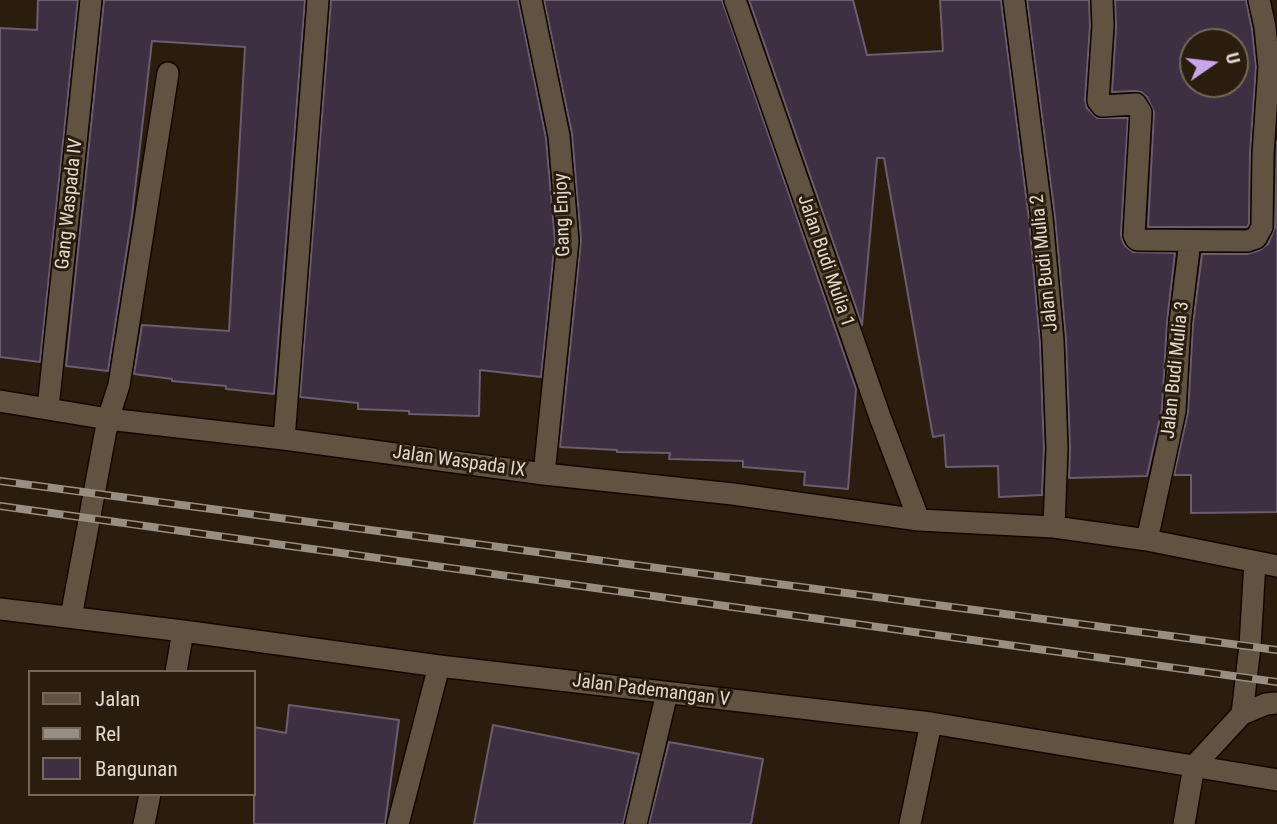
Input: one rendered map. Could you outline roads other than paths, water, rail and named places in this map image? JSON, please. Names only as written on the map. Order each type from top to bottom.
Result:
[{"type":"street","name":"Gang Waspada IV","points":[[48,408],[92,0]]},
{"type":"street","points":[[284,439],[318,0]]},
{"type":"street","name":"Gang Enjoy","points":[[531,0],[559,136],[568,241],[544,474]]},
{"type":"street","name":"Jalan Budi Mulia 1","points":[[735,0],[880,417],[919,520]]},
{"type":"street","name":"Jalan Budi Mulia 2","points":[[1014,0],[1042,218],[1053,341],[1057,448],[1054,527]]},
{"type":"street","points":[[1102,0],[1098,101],[1102,106],[1136,104],[1141,112],[1134,235],[1138,240],[1190,241],[1247,241],[1255,238],[1262,227],[1263,154],[1269,67],[1259,0]]},
{"type":"street","points":[[71,617],[108,419],[119,385],[168,73]]},
{"type":"street","name":"Jalan Budi Mulia 3","points":[[1147,540],[1175,411],[1180,323],[1190,241]]},
{"type":"street","name":"Jalan Waspada IX","points":[[0,401],[108,419],[284,439],[544,474],[733,494],[919,520],[1054,527],[1147,540],[1277,566]]},
{"type":"street","points":[[1242,714],[1250,646],[1255,562]]},
{"type":"street","name":"Jalan Pademangan V","points":[[0,609],[439,666],[931,723],[1277,780]]},
{"type":"street","points":[[176,670],[184,631]]},
{"type":"street","points":[[398,824],[439,666]]},
{"type":"street","points":[[636,824],[667,693]]},
{"type":"street","points":[[1184,824],[1194,766],[1242,714],[1277,702]]},
{"type":"street","points":[[910,824],[931,723]]},
{"type":"street","points":[[144,824],[150,796]]},
{"type":"railway","points":[[0,481],[1277,650]]},
{"type":"railway","points":[[0,506],[1277,682]]}]
